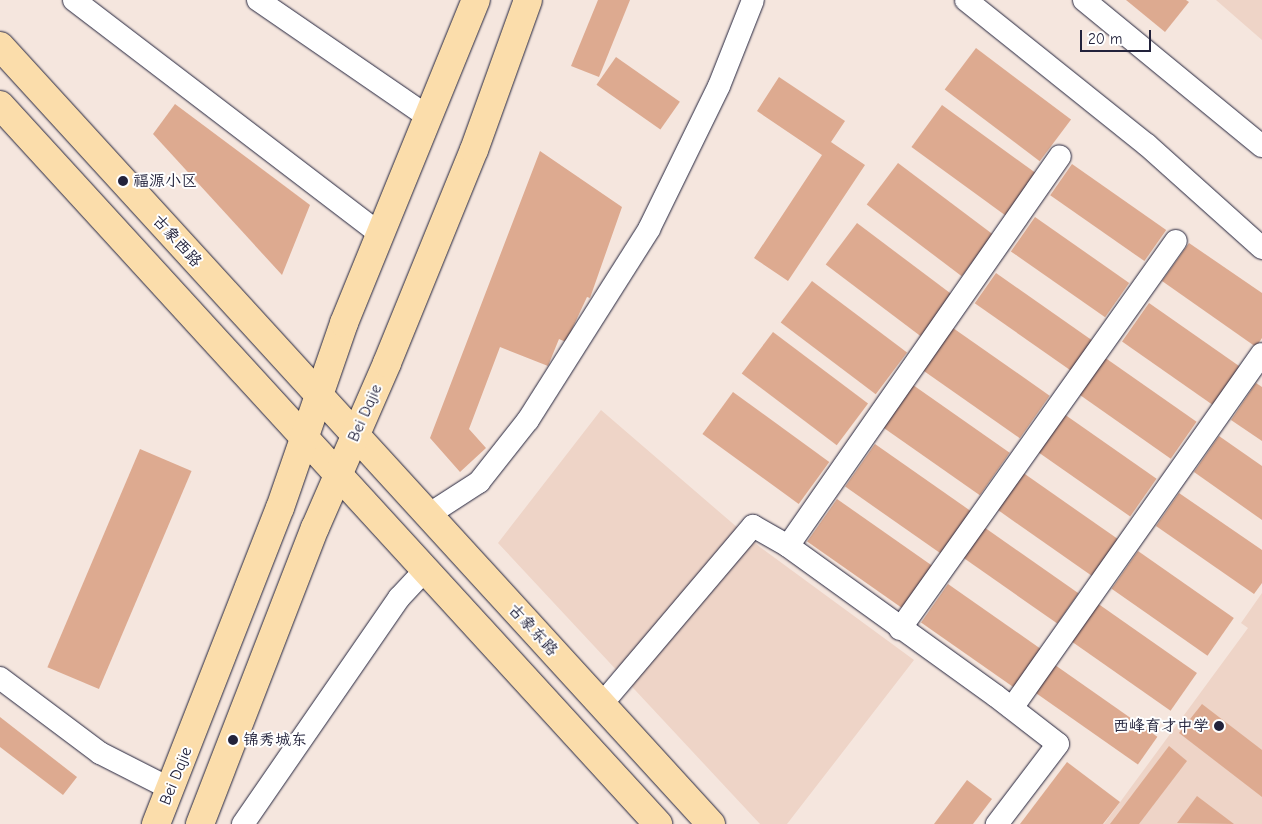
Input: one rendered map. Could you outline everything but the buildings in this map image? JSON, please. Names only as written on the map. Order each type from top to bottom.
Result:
[{"type":"main road","name":"Bei Dajie","points":[[156,824],[231,637],[306,438],[344,322],[476,0]]},
{"type":"main road","name":"Bei Dajie","points":[[200,824],[311,538],[474,150],[528,0]]},
{"type":"main road","name":"古象西路","points":[[0,46],[356,434]]},
{"type":"main road","points":[[0,105],[658,824]]},
{"type":"main road","name":"古象东路","points":[[356,434],[712,824]]},
{"type":"street","points":[[74,0],[381,235]]},
{"type":"street","points":[[258,0],[428,117]]},
{"type":"street","points":[[428,515],[479,482],[528,420],[650,229],[718,86],[753,0]]},
{"type":"street","points":[[966,0],[1146,144],[1262,248]]},
{"type":"street","points":[[1084,0],[1262,146]]},
{"type":"street","points":[[788,546],[1060,156]]},
{"type":"street","points":[[900,629],[1176,241]]},
{"type":"street","points":[[1012,708],[1262,354]]},
{"type":"street","points":[[601,704],[754,526],[788,546],[900,629],[1012,708],[1058,744],[997,824]]},
{"type":"street","points":[[243,824],[399,598],[425,570]]},
{"type":"street","points":[[0,678],[100,753],[171,789]]},
{"type":"shaded area","points":[[1216,0],[1262,0],[1262,40]]},
{"type":"shaded area","points":[[601,410],[760,547],[914,660],[787,824],[760,824],[498,543]]},
{"type":"shaded area","name":"西峰育才中学","points":[[1262,593],[1262,824],[1104,824],[1248,628],[1241,623]]},
{"type":"place","name":"福源小区","points":[[123,181]]},
{"type":"place","name":"西峰育才中学","points":[[1219,726]]},
{"type":"place","name":"锦秀城东","points":[[233,740]]}]
